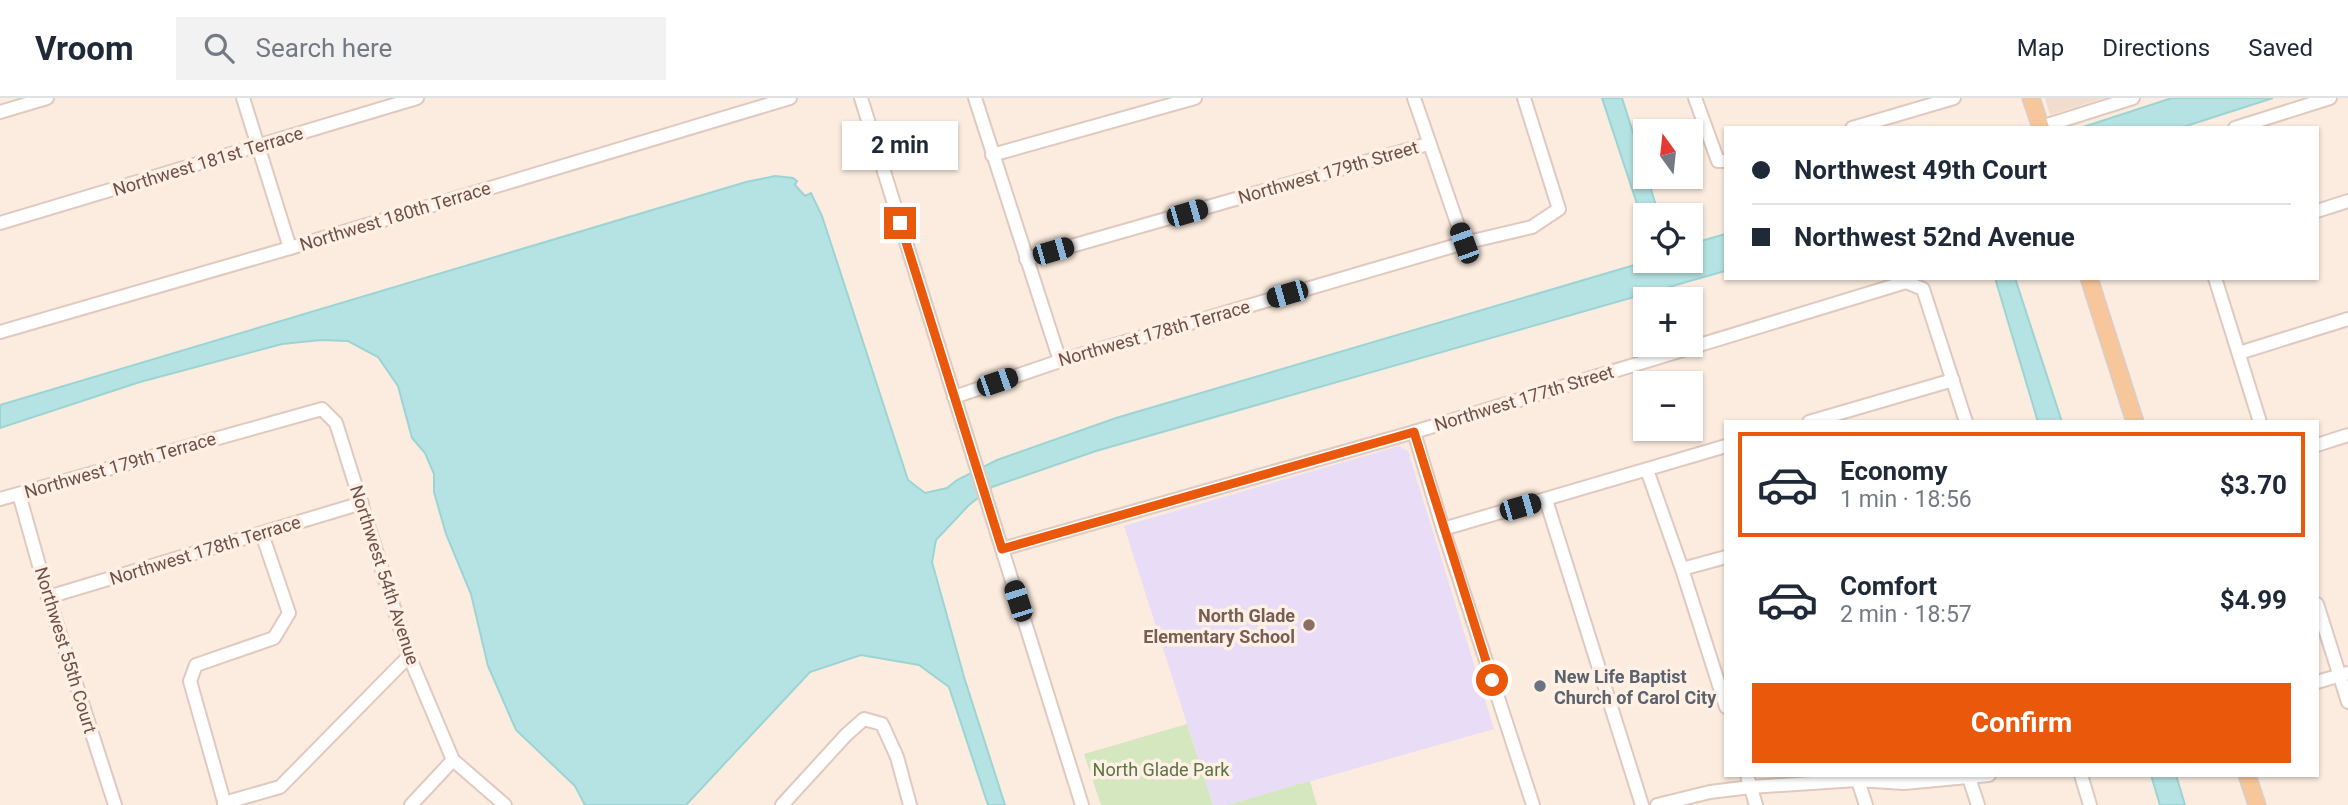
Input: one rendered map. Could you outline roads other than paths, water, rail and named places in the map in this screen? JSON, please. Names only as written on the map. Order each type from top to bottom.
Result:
[{"type":"main road","points":[[2031,98],[2041,126]]},
{"type":"main road","points":[[2090,280],[2134,420]]},
{"type":"main road","points":[[2248,777],[2257,805]]},
{"type":"street","points":[[4,106],[47,98]]},
{"type":"street","points":[[243,98],[290,248]]},
{"type":"street","name":"Northwest 181st Terrace","points":[[0,223],[417,98]]},
{"type":"street","points":[[743,98],[748,111]]},
{"type":"street","name":"Northwest 180th Terrace","points":[[0,332],[790,98]]},
{"type":"street","points":[[861,98],[1082,805]]},
{"type":"street","points":[[975,98],[1060,360]]},
{"type":"street","points":[[992,155],[1195,98]]},
{"type":"street","points":[[1414,98],[1464,243]]},
{"type":"street","name":"Northwest 178th Terrace","points":[[954,397],[1060,360],[1464,243],[1532,228],[1559,209],[1524,98]]},
{"type":"street","points":[[1695,98],[1717,161],[1724,161]]},
{"type":"street","points":[[1859,126],[1954,98]]},
{"type":"street","points":[[2044,126],[2133,98]]},
{"type":"street","points":[[2241,126],[2330,98]]},
{"type":"street","name":"Northwest 179th Street","points":[[1026,259],[1428,144]]},
{"type":"street","points":[[2319,210],[2348,201]]},
{"type":"street","points":[[2216,280],[2259,420]]},
{"type":"street","name":"Northwest 177th Street","points":[[1002,549],[1414,432],[1906,282],[1923,289],[1965,420]]},
{"type":"street","points":[[2239,353],[2348,319]]},
{"type":"street","points":[[1816,420],[1953,380]]},
{"type":"street","name":"Northwest 54th Avenue","points":[[240,431],[322,409],[336,423],[409,656],[453,760],[505,805]]},
{"type":"street","name":"Northwest 179th Terrace","points":[[0,499],[240,431]]},
{"type":"street","points":[[1414,432],[1533,805]]},
{"type":"street","points":[[2319,444],[2348,435]]},
{"type":"street","points":[[1443,529],[1724,447]]},
{"type":"street","points":[[1647,470],[1724,701]]},
{"type":"street","name":"Northwest 55th Court","points":[[19,494],[48,597],[115,805]]},
{"type":"street","points":[[1546,500],[1642,805]]},
{"type":"street","name":"Northwest 178th Terrace","points":[[48,597],[362,503]]},
{"type":"street","points":[[262,534],[289,613],[274,638],[195,665],[190,681],[225,804],[280,787],[409,656]]},
{"type":"street","points":[[1682,569],[1724,558]]},
{"type":"street","points":[[2319,609],[2344,674],[2348,702]]},
{"type":"street","points":[[2319,681],[2344,674]]},
{"type":"street","points":[[782,805],[864,719],[882,724],[897,757],[910,805]]},
{"type":"street","points":[[411,805],[453,760]]},
{"type":"street","points":[[1657,805],[1749,781],[1857,778],[1904,783],[1969,777],[1978,805]]},
{"type":"street","points":[[2082,777],[2090,805]]},
{"type":"street","points":[[1857,778],[1866,805]]},
{"type":"street","points":[[1749,781],[1756,805]]},
{"type":"water","points":[[1602,98],[1622,98],[1633,133],[1633,189],[1651,189],[1655,203],[1637,203]]},
{"type":"water","points":[[2172,98],[2273,98],[2186,126],[2086,126]]},
{"type":"water","points":[[775,176],[797,181],[795,185],[805,196],[811,193],[822,216],[908,480],[925,493],[947,488],[997,460],[1116,418],[1633,265],[1633,273],[1703,273],[1703,240],[1724,234],[1724,271],[1669,287],[1633,287],[1633,297],[1096,451],[992,487],[969,505],[936,540],[932,562],[964,677],[1005,805],[988,805],[949,687],[919,665],[861,655],[810,672],[686,805],[585,805],[575,786],[516,730],[488,666],[471,594],[446,534],[434,492],[434,474],[425,453],[412,438],[398,386],[378,357],[348,341],[321,340],[282,344],[140,382],[0,428],[0,405],[746,182]]},
{"type":"water","points":[[1996,280],[2016,280],[2061,420],[2037,420]]},
{"type":"water","points":[[2152,777],[2177,777],[2185,805],[2160,805]]},
{"type":"place","name":"North Glade Elementary School","points":[[1309,625]]},
{"type":"place","name":"New Life Baptist Church of Carol City","points":[[1540,686]]},
{"type":"park label","name":"North Glade Park","points":[[1161,769]]}]
